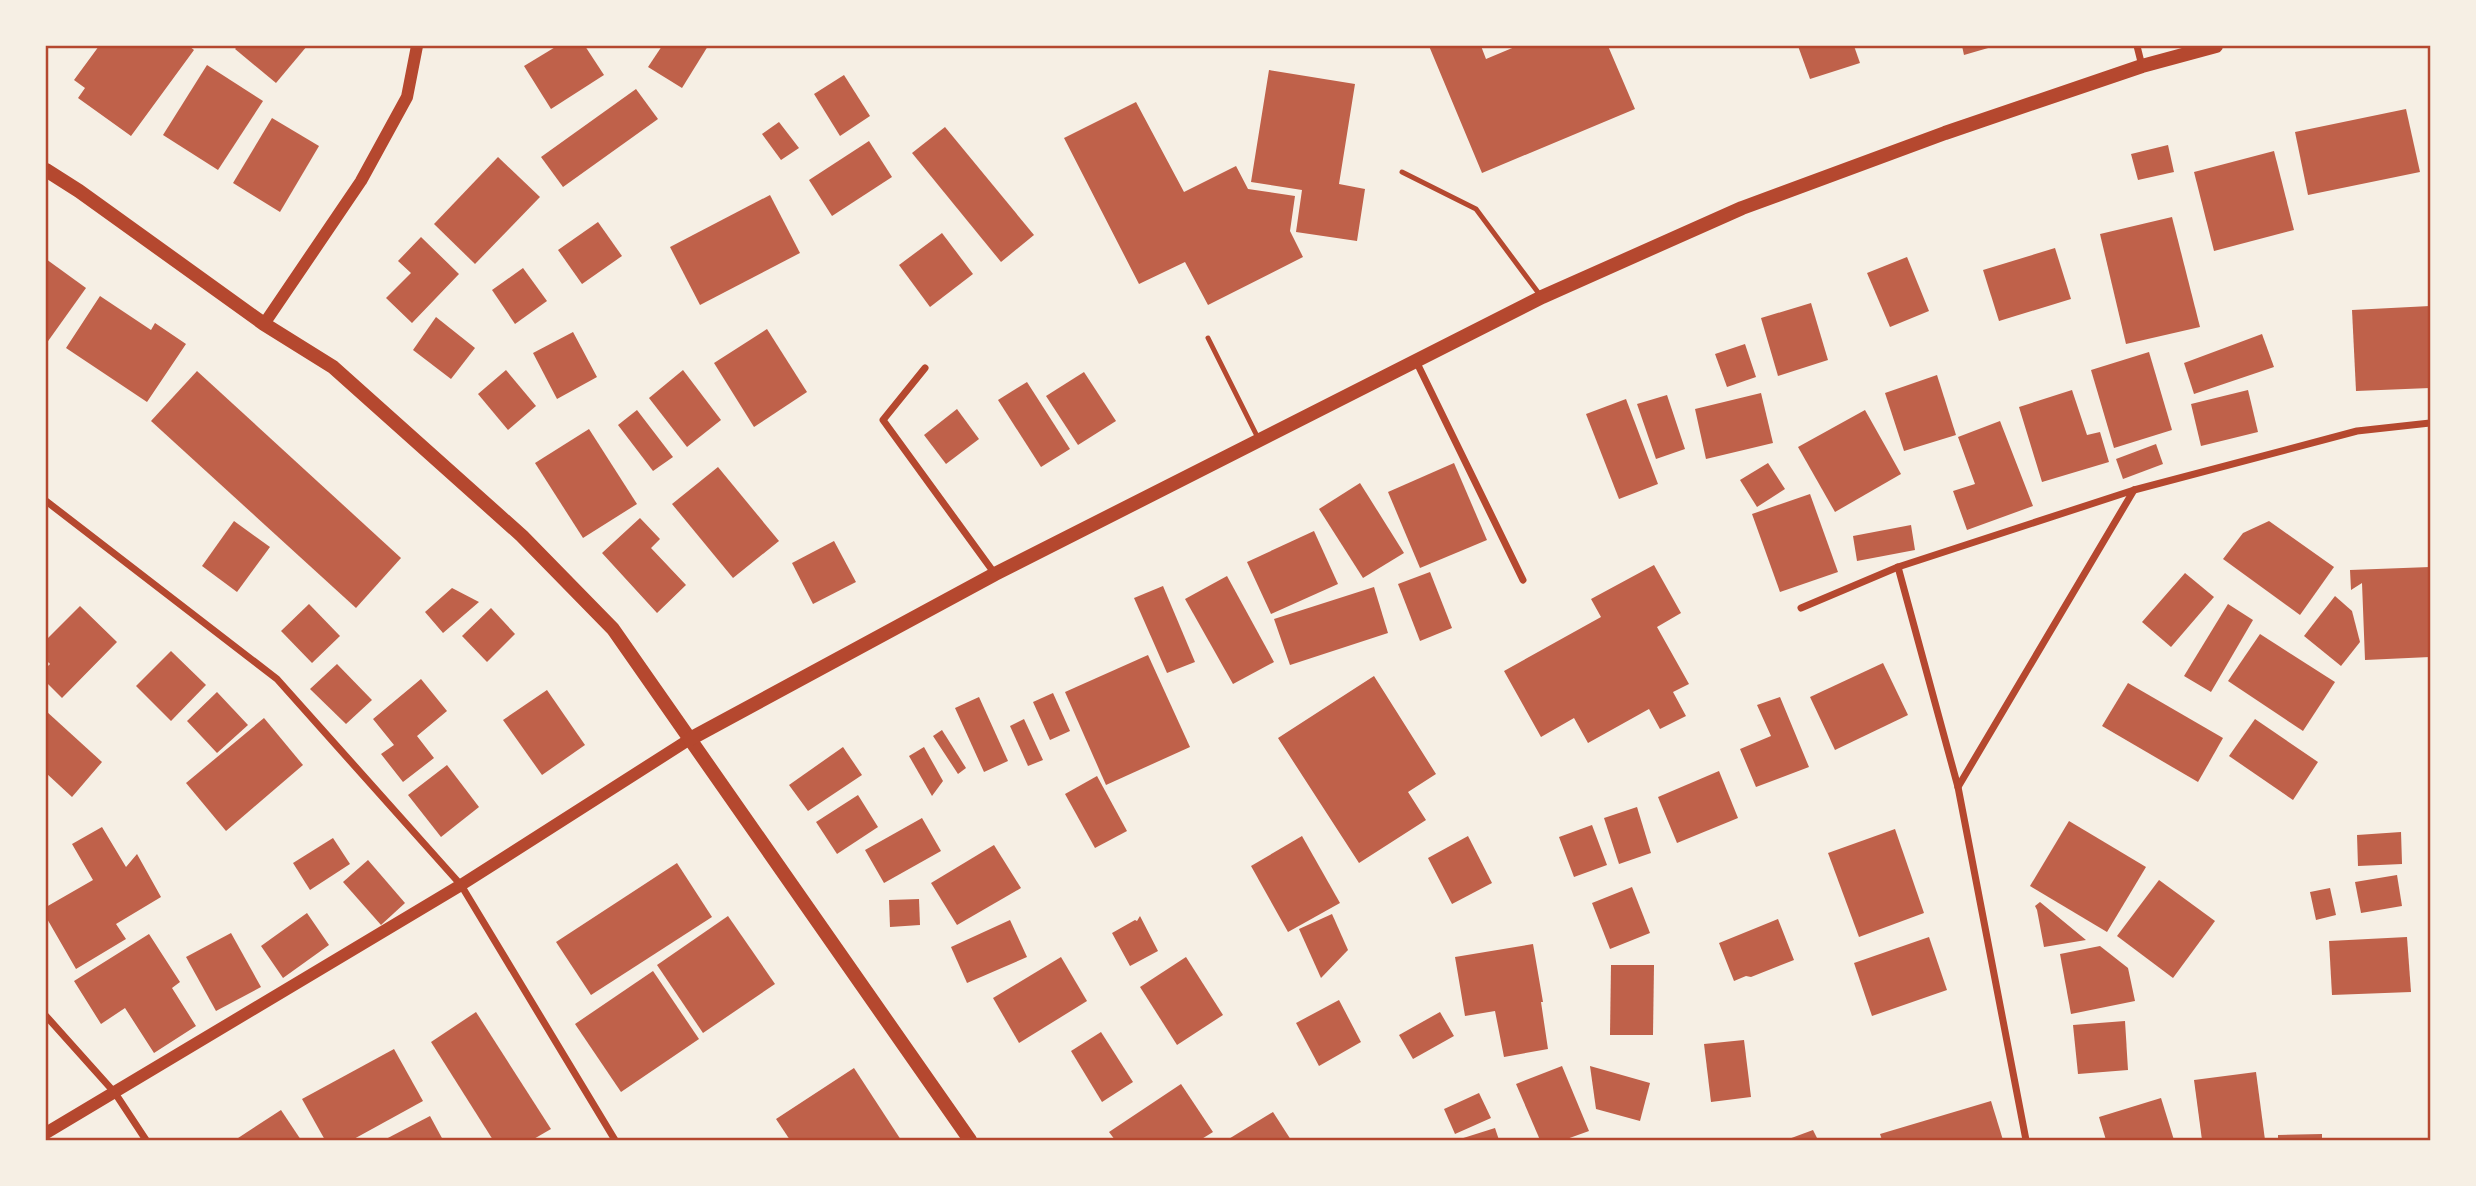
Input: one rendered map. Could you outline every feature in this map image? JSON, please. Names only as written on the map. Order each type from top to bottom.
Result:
[{"type":"main road","points":[[690,739],[995,573],[1542,297],[1742,208],[1945,133],[2143,66],[2216,46]]},
{"type":"main road","points":[[46,170],[264,324],[333,368],[523,536],[613,629],[970,1140]]},
{"type":"street","points":[[264,324],[361,181],[407,97],[417,46]]},
{"type":"street","points":[[2137,46],[2143,66]]},
{"type":"street","points":[[1416,361],[1523,580]]},
{"type":"street","points":[[925,368],[883,420],[995,573]]},
{"type":"street","points":[[1801,608],[1898,567],[2134,490],[2357,431],[2431,423]]},
{"type":"street","points":[[1958,787],[2134,490]]},
{"type":"street","points":[[46,501],[277,679],[461,885],[615,1140]]},
{"type":"street","points":[[1898,567],[1958,787],[2026,1140]]},
{"type":"street","points":[[46,1133],[461,885],[690,739]]},
{"type":"street","points":[[46,1016],[115,1093],[146,1140]]},
{"type":"lane","points":[[1402,172],[1476,209],[1542,297]]},
{"type":"lane","points":[[1208,338],[1259,440]]},
{"type":"building","points":[[99,46],[189,46],[194,50],[131,136],[78,98],[85,88],[74,80]]},
{"type":"building","points":[[238,46],[307,46],[276,83],[235,49]]},
{"type":"building","points":[[557,46],[585,46],[604,75],[551,109],[524,66]]},
{"type":"building","points":[[662,46],[708,46],[682,88],[648,67]]},
{"type":"building","points":[[1429,46],[1481,46],[1486,59],[1517,46],[1608,46],[1635,109],[1482,173]]},
{"type":"building","points":[[1798,46],[1854,46],[1860,63],[1810,79]]},
{"type":"building","points":[[1962,46],[1995,46],[1964,55]]},
{"type":"building","points":[[207,65],[263,101],[218,170],[163,135]]},
{"type":"building","points":[[1269,70],[1355,84],[1339,184],[1365,189],[1357,241],[1296,232],[1302,190],[1251,182]]},
{"type":"building","points":[[844,75],[870,116],[840,136],[814,94]]},
{"type":"building","points":[[636,89],[658,119],[563,187],[541,157]]},
{"type":"building","points":[[1136,102],[1184,192],[1236,166],[1248,189],[1295,196],[1290,231],[1303,257],[1208,305],[1185,262],[1139,284],[1064,138]]},
{"type":"building","points":[[2406,109],[2420,172],[2308,195],[2295,132]]},
{"type":"building","points":[[272,118],[319,146],[280,212],[233,183]]},
{"type":"building","points":[[779,122],[799,148],[781,160],[762,134]]},
{"type":"building","points":[[945,127],[1034,235],[1001,262],[912,153]]},
{"type":"building","points":[[869,141],[892,177],[832,216],[809,180]]},
{"type":"building","points":[[2168,145],[2174,172],[2138,180],[2131,154]]},
{"type":"building","points":[[2274,151],[2294,230],[2214,251],[2194,172]]},
{"type":"building","points":[[498,157],[540,197],[475,264],[434,224]]},
{"type":"building","points":[[770,195],[800,253],[700,305],[670,247]]},
{"type":"building","points":[[2172,217],[2200,327],[2126,344],[2100,234]]},
{"type":"building","points":[[598,222],[622,256],[582,284],[558,250]]},
{"type":"building","points":[[942,233],[973,274],[930,307],[899,265]]},
{"type":"building","points":[[421,237],[459,274],[412,323],[386,298],[411,273],[398,261]]},
{"type":"building","points":[[2055,248],[2071,299],[1999,321],[1983,270]]},
{"type":"building","points":[[1907,257],[1929,311],[1890,327],[1867,273]]},
{"type":"building","points":[[46,259],[86,288],[46,344]]},
{"type":"building","points":[[523,268],[547,301],[515,324],[492,290]]},
{"type":"building","points":[[100,296],[151,330],[155,323],[186,344],[147,402],[66,348]]},
{"type":"building","points":[[1811,303],[1828,360],[1778,376],[1761,318]]},
{"type":"building","points":[[2430,306],[2430,388],[2356,391],[2352,310]]},
{"type":"building","points":[[436,317],[475,348],[451,379],[413,350]]},
{"type":"building","points":[[767,329],[807,392],[754,427],[714,363]]},
{"type":"building","points":[[573,332],[597,377],[557,399],[533,353]]},
{"type":"building","points":[[2262,334],[2274,367],[2194,394],[2184,363]]},
{"type":"building","points":[[1745,344],[1756,377],[1727,387],[1715,354]]},
{"type":"building","points":[[2149,352],[2172,430],[2114,448],[2091,370]]},
{"type":"building","points":[[506,370],[536,406],[508,430],[478,394]]},
{"type":"building","points":[[683,370],[721,420],[687,447],[649,398]]},
{"type":"building","points":[[197,371],[401,558],[356,608],[151,421]]},
{"type":"building","points":[[1084,372],[1116,421],[1078,445],[1046,396]]},
{"type":"building","points":[[1937,375],[1956,435],[1904,451],[1885,393]]},
{"type":"building","points":[[1027,382],[1070,449],[1041,467],[998,400]]},
{"type":"building","points":[[2072,390],[2087,435],[2100,432],[2109,462],[2042,482],[2019,407]]},
{"type":"building","points":[[2248,390],[2258,432],[2201,446],[2191,404]]},
{"type":"building","points":[[1761,393],[1773,443],[1706,459],[1695,409]]},
{"type":"building","points":[[1667,395],[1685,449],[1656,459],[1637,404]]},
{"type":"building","points":[[1626,399],[1658,484],[1619,499],[1586,414]]},
{"type":"building","points":[[957,409],[979,439],[946,464],[924,435]]},
{"type":"building","points":[[637,410],[673,457],[653,471],[618,425]]},
{"type":"building","points":[[1865,410],[1901,474],[1835,512],[1798,447]]},
{"type":"building","points":[[2000,421],[2033,506],[1967,530],[1953,491],[1975,484],[1958,437]]},
{"type":"building","points":[[589,429],[637,504],[583,538],[535,463]]},
{"type":"building","points":[[2156,444],[2163,464],[2123,479],[2116,459]]},
{"type":"building","points":[[1454,463],[1487,540],[1420,568],[1388,492]]},
{"type":"building","points":[[1768,463],[1785,489],[1757,507],[1740,480]]},
{"type":"building","points":[[718,467],[779,541],[733,578],[672,504]]},
{"type":"building","points":[[1360,483],[1404,553],[1363,578],[1319,509]]},
{"type":"building","points":[[1810,494],[1838,572],[1780,592],[1752,514]]},
{"type":"building","points":[[640,518],[660,539],[651,548],[686,585],[657,613],[602,553]]},
{"type":"building","points":[[234,521],[270,547],[237,592],[202,566]]},
{"type":"building","points":[[2269,521],[2334,567],[2300,615],[2223,559],[2243,533]]},
{"type":"building","points":[[1911,525],[1915,550],[1857,561],[1853,536]]},
{"type":"building","points":[[1314,531],[1338,584],[1271,614],[1247,562]]},
{"type":"building","points":[[834,541],[856,582],[813,604],[792,563]]},
{"type":"building","points":[[1654,565],[1681,613],[1657,627],[1689,684],[1673,692],[1686,716],[1660,729],[1649,709],[1588,743],[1574,718],[1541,737],[1504,671],[1601,617],[1591,599]]},
{"type":"building","points":[[2430,567],[2430,657],[2365,660],[2362,583],[2351,590],[2350,570]]},
{"type":"building","points":[[1430,572],[1452,628],[1420,641],[1398,584]]},
{"type":"building","points":[[2185,573],[2214,597],[2171,647],[2142,622]]},
{"type":"building","points":[[1227,576],[1274,662],[1233,684],[1185,599]]},
{"type":"building","points":[[1163,586],[1195,662],[1167,673],[1134,598]]},
{"type":"building","points":[[1374,587],[1388,633],[1290,665],[1274,619]]},
{"type":"building","points":[[452,588],[479,602],[443,633],[425,612]]},
{"type":"building","points":[[2335,596],[2352,611],[2360,642],[2341,666],[2304,636]]},
{"type":"building","points":[[309,604],[340,636],[312,663],[281,631]]},
{"type":"building","points":[[2228,604],[2253,620],[2211,692],[2184,676]]},
{"type":"building","points":[[80,606],[117,642],[62,698],[46,682],[46,668],[50,664],[46,660],[46,640]]},
{"type":"building","points":[[491,608],[515,634],[487,662],[462,636]]},
{"type":"building","points":[[2260,634],[2335,682],[2303,731],[2228,681]]},
{"type":"building","points":[[171,651],[206,685],[171,721],[136,686]]},
{"type":"building","points":[[1148,655],[1190,747],[1106,785],[1065,692]]},
{"type":"building","points":[[1883,663],[1908,715],[1835,750],[1810,697]]},
{"type":"building","points":[[337,664],[372,700],[346,724],[310,689]]},
{"type":"building","points":[[1374,676],[1436,774],[1408,792],[1426,820],[1359,863],[1278,738]]},
{"type":"building","points":[[421,679],[447,711],[417,736],[434,758],[403,782],[381,754],[394,745],[373,719]]},
{"type":"building","points":[[2128,683],[2223,738],[2198,782],[2102,726]]},
{"type":"building","points":[[547,690],[585,745],[542,775],[503,720]]},
{"type":"building","points":[[217,692],[248,725],[217,753],[187,721]]},
{"type":"building","points":[[1053,693],[1070,731],[1050,740],[1033,702]]},
{"type":"building","points":[[979,697],[1008,761],[984,772],[955,708]]},
{"type":"building","points":[[1780,697],[1809,767],[1756,787],[1740,749],[1771,736],[1757,705]]},
{"type":"building","points":[[46,711],[102,762],[72,797],[46,773]]},
{"type":"building","points":[[264,718],[303,765],[226,831],[186,783]]},
{"type":"building","points":[[1024,719],[1043,760],[1028,766],[1010,726]]},
{"type":"building","points":[[2255,719],[2318,762],[2293,800],[2229,756]]},
{"type":"building","points":[[942,730],[966,768],[958,774],[933,736]]},
{"type":"building","points":[[843,747],[862,775],[808,811],[789,785]]},
{"type":"building","points":[[924,747],[943,781],[932,796],[909,756]]},
{"type":"building","points":[[447,765],[479,807],[441,837],[408,795]]},
{"type":"building","points":[[1719,771],[1738,818],[1677,843],[1658,797]]},
{"type":"building","points":[[1097,776],[1127,831],[1095,848],[1065,794]]},
{"type":"building","points":[[858,795],[878,827],[837,854],[816,822]]},
{"type":"building","points":[[1637,807],[1651,853],[1619,864],[1604,818]]},
{"type":"building","points":[[922,818],[941,851],[884,883],[865,850]]},
{"type":"building","points":[[2069,821],[2146,867],[2107,932],[2030,886]]},
{"type":"building","points":[[1592,825],[1607,865],[1574,877],[1559,837]]},
{"type":"building","points":[[102,827],[126,867],[137,854],[161,897],[116,924],[126,939],[76,969],[46,917],[46,907],[93,880],[72,844]]},
{"type":"building","points":[[1895,829],[1924,913],[1859,937],[1828,853]]},
{"type":"building","points":[[2401,832],[2402,864],[2358,866],[2357,835]]},
{"type":"building","points":[[1302,836],[1340,903],[1288,932],[1251,866]]},
{"type":"building","points":[[1468,836],[1492,883],[1452,904],[1428,858]]},
{"type":"building","points":[[333,838],[350,864],[310,890],[293,863]]},
{"type":"building","points":[[994,845],[1021,888],[957,925],[931,883]]},
{"type":"building","points":[[368,860],[405,903],[381,925],[343,882]]},
{"type":"building","points":[[677,863],[712,917],[591,995],[556,942]]},
{"type":"building","points":[[2397,875],[2402,906],[2361,913],[2355,882]]},
{"type":"building","points":[[2159,880],[2215,921],[2173,978],[2117,936]]},
{"type":"building","points":[[1632,887],[1650,933],[1610,949],[1592,903]]},
{"type":"building","points":[[2330,888],[2336,915],[2316,920],[2310,892]]},
{"type":"building","points":[[919,899],[920,925],[890,927],[889,900]]},
{"type":"building","points":[[2040,902],[2086,940],[2044,947],[2035,906]]},
{"type":"building","points":[[307,913],[329,945],[283,978],[261,946]]},
{"type":"building","points":[[1332,914],[1348,950],[1321,978],[1299,929]]},
{"type":"building","points":[[728,916],[775,984],[703,1033],[657,965]]},
{"type":"building","points":[[1140,916],[1158,951],[1130,966],[1112,933],[1137,921]]},
{"type":"building","points":[[1778,919],[1794,960],[1734,981],[1719,943]]},
{"type":"building","points":[[1010,920],[1027,957],[967,983],[951,947]]},
{"type":"building","points":[[231,933],[261,987],[216,1011],[186,957]]},
{"type":"building","points":[[149,934],[180,982],[172,988],[196,1026],[154,1053],[125,1008],[101,1024],[74,981]]},
{"type":"building","points":[[1929,937],[1947,990],[1872,1016],[1854,963]]},
{"type":"building","points":[[2407,937],[2411,992],[2332,995],[2329,941]]},
{"type":"building","points":[[1533,944],[1548,1049],[1504,1057],[1495,1011],[1465,1016],[1455,957]]},
{"type":"building","points":[[2100,946],[2128,968],[2135,1001],[2071,1014],[2060,954]]},
{"type":"building","points":[[1061,957],[1087,1001],[1019,1043],[993,998]]},
{"type":"building","points":[[1186,957],[1223,1015],[1177,1045],[1140,987]]},
{"type":"building","points":[[1611,965],[1654,965],[1653,1035],[1610,1035]]},
{"type":"building","points":[[653,971],[699,1039],[621,1092],[575,1024]]},
{"type":"building","points":[[1339,1000],[1361,1042],[1319,1066],[1296,1023]]},
{"type":"building","points":[[476,1012],[551,1129],[532,1140],[493,1140],[431,1042]]},
{"type":"building","points":[[1440,1012],[1454,1036],[1413,1059],[1399,1035]]},
{"type":"building","points":[[2125,1021],[2128,1070],[2078,1074],[2073,1025]]},
{"type":"building","points":[[1101,1032],[1133,1082],[1102,1102],[1071,1051]]},
{"type":"building","points":[[1744,1040],[1751,1097],[1711,1102],[1704,1044]]},
{"type":"building","points":[[394,1049],[423,1101],[352,1140],[325,1140],[302,1099]]},
{"type":"building","points":[[1562,1066],[1589,1131],[1564,1140],[1540,1140],[1516,1084]]},
{"type":"building","points":[[1590,1066],[1650,1083],[1640,1121],[1596,1109]]},
{"type":"building","points":[[854,1068],[901,1140],[790,1140],[776,1119]]},
{"type":"building","points":[[2256,1072],[2265,1140],[2202,1140],[2194,1080]]},
{"type":"building","points":[[1181,1084],[1213,1132],[1200,1140],[1115,1140],[1109,1132]]},
{"type":"building","points":[[1479,1093],[1491,1118],[1455,1134],[1444,1109]]},
{"type":"building","points":[[2161,1098],[2174,1140],[2106,1140],[2099,1117]]},
{"type":"building","points":[[1991,1101],[2003,1140],[1882,1140],[1880,1134]]},
{"type":"building","points":[[281,1110],[301,1140],[235,1140]]},
{"type":"building","points":[[1273,1112],[1291,1140],[1227,1140]]},
{"type":"building","points":[[430,1116],[443,1140],[384,1140]]},
{"type":"building","points":[[1495,1128],[1499,1140],[1457,1140]]},
{"type":"building","points":[[1813,1130],[1818,1140],[1786,1140]]},
{"type":"building","points":[[2322,1134],[2322,1140],[2278,1140],[2278,1135]]}]
